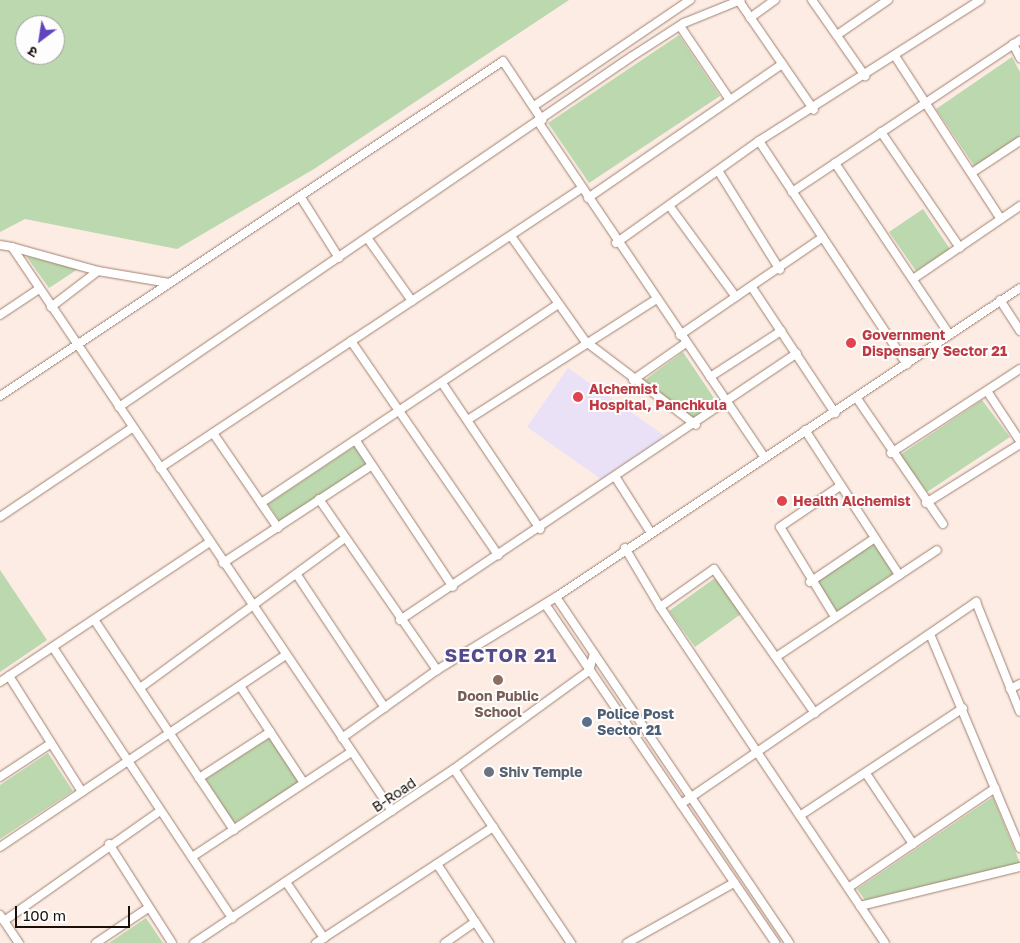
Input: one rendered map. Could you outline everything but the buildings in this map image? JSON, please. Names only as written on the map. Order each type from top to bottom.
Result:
[{"type":"street","points":[[534,106],[690,0]]},
{"type":"street","points":[[119,407],[680,26],[740,0],[750,18],[814,110]]},
{"type":"street","points":[[750,18],[774,0]]},
{"type":"street","points":[[812,0],[865,76]]},
{"type":"street","points":[[837,35],[888,0]]},
{"type":"street","points":[[616,244],[671,208],[759,141],[814,110],[980,0]]},
{"type":"street","points":[[680,26],[730,100]]},
{"type":"street","points":[[792,192],[1016,42],[1020,58]]},
{"type":"street","points":[[895,56],[973,172],[1001,219]]},
{"type":"street","points":[[0,396],[504,61],[534,106],[540,122],[616,244],[657,298],[680,335],[726,399],[764,457]]},
{"type":"street","points":[[588,198],[782,64]]},
{"type":"street","points":[[881,132],[960,248]]},
{"type":"street","points":[[759,141],[907,364]]},
{"type":"street","points":[[973,172],[1020,141]]},
{"type":"street","points":[[836,163],[949,334]]},
{"type":"street","points":[[719,172],[780,270]]},
{"type":"street","points":[[160,468],[582,188]]},
{"type":"street","points":[[300,196],[339,258]]},
{"type":"street","points":[[913,279],[1020,206]]},
{"type":"street","points":[[671,208],[736,297]]},
{"type":"street","points":[[511,236],[585,341],[633,380],[696,425]]},
{"type":"street","points":[[680,335],[736,297],[753,289],[823,237]]},
{"type":"street","points":[[368,239],[412,301]]},
{"type":"street","points":[[0,245],[98,271],[170,283]]},
{"type":"street","points":[[12,247],[251,606],[392,811]]},
{"type":"street","points":[[51,307],[98,271]]},
{"type":"street","points":[[342,738],[438,670],[556,597],[625,548],[805,430],[835,413],[949,334],[1020,288]]},
{"type":"street","points":[[0,315],[40,289]]},
{"type":"street","points":[[753,289],[835,413]]},
{"type":"street","points":[[469,419],[585,341],[657,298]]},
{"type":"street","points":[[1000,300],[1020,331]]},
{"type":"street","points":[[261,503],[400,412],[558,304]]},
{"type":"street","points":[[710,377],[781,331]]},
{"type":"street","points":[[351,341],[498,555]]},
{"type":"street","points":[[633,380],[686,343]]},
{"type":"street","points":[[400,620],[453,587],[498,555],[696,425],[726,399],[797,353]]},
{"type":"street","points":[[891,453],[1020,369]]},
{"type":"street","points":[[442,383],[469,419],[540,529]]},
{"type":"street","points":[[926,503],[1020,443],[987,391]]},
{"type":"street","points":[[856,397],[891,453],[943,524]]},
{"type":"street","points":[[0,517],[132,428]]},
{"type":"street","points":[[805,430],[899,575]]},
{"type":"street","points":[[213,433],[278,528]]},
{"type":"street","points":[[356,441],[453,587]]},
{"type":"street","points":[[224,563],[372,465]]},
{"type":"street","points":[[616,478],[651,532]]},
{"type":"street","points":[[835,617],[810,582],[780,528],[840,486]]},
{"type":"street","points":[[319,499],[400,620],[438,670]]},
{"type":"street","points":[[140,688],[345,538]]},
{"type":"street","points":[[810,582],[875,538]]},
{"type":"street","points":[[0,682],[54,649],[210,542]]},
{"type":"street","points":[[625,548],[660,607],[885,943]]},
{"type":"street","points":[[776,657],[936,550]]},
{"type":"street","points":[[660,607],[714,569],[815,713]]},
{"type":"street","points":[[296,575],[385,708]]},
{"type":"street","points":[[556,597],[790,943]]},
{"type":"street","points":[[681,804],[976,602],[1020,712]]},
{"type":"street","points":[[545,604],[774,943]]},
{"type":"street","points":[[95,621],[234,830]]},
{"type":"street","points":[[930,634],[963,708],[1020,848]]},
{"type":"street","points":[[54,649],[232,918]]},
{"type":"street","points":[[589,670],[594,654]]},
{"type":"street","points":[[0,847],[82,792],[126,759],[170,733],[286,655]]},
{"type":"street","name":"B-Road","points":[[194,943],[454,769],[589,670]]},
{"type":"street","points":[[9,676],[50,744],[82,792]]},
{"type":"street","points":[[1010,689],[1020,684]]},
{"type":"street","points":[[240,686],[304,784]]},
{"type":"street","points":[[801,815],[867,775],[963,708]]},
{"type":"street","points":[[200,778],[270,732]]},
{"type":"street","points":[[0,777],[50,744]]},
{"type":"street","points":[[192,857],[351,752]]},
{"type":"street","points":[[454,769],[571,943]]},
{"type":"street","points":[[867,775],[913,844]]},
{"type":"street","points":[[848,888],[995,788]]},
{"type":"street","points":[[19,943],[2,918],[160,811]]},
{"type":"street","points":[[316,943],[493,827]]},
{"type":"street","points":[[109,844],[172,943]]},
{"type":"street","points":[[437,864],[489,943]]},
{"type":"street","points":[[860,906],[1020,866]]},
{"type":"street","points":[[286,882],[324,938]]},
{"type":"street","points":[[626,943],[734,883]]},
{"type":"street","points":[[96,943],[148,908]]},
{"type":"street","points":[[445,943],[475,922]]},
{"type":"shaded area","name":"Alchemist Hospital, Panchkula","points":[[568,368],[665,436],[601,479],[527,427]]},
{"type":"green space","points":[[0,0],[569,0],[314,169],[177,249],[25,219],[0,232]]},
{"type":"green space","points":[[679,35],[720,96],[589,183],[548,123]]},
{"type":"green space","points":[[1012,57],[1020,72],[1020,136],[975,167],[936,109]]},
{"type":"green space","points":[[923,209],[950,249],[916,271],[889,232]]},
{"type":"green space","points":[[26,256],[78,269],[49,288]]},
{"type":"green space","points":[[683,352],[718,404],[695,420],[642,382]]},
{"type":"green space","points":[[982,400],[1010,437],[927,492],[900,455]]},
{"type":"green space","points":[[355,446],[367,464],[280,522],[268,504]]},
{"type":"green space","points":[[874,543],[894,573],[837,612],[816,582]]},
{"type":"green space","points":[[0,570],[47,640],[0,672]]},
{"type":"green space","points":[[715,578],[741,614],[695,647],[669,611]]},
{"type":"green space","points":[[271,737],[299,782],[234,823],[206,779]]},
{"type":"green space","points":[[48,753],[73,791],[0,839],[0,785]]},
{"type":"green space","points":[[993,797],[1020,863],[865,900],[857,889]]},
{"type":"green space","points":[[146,918],[163,943],[109,943]]},
{"type":"place","name":"Government Dispensary Sector 21","points":[[851,343]]},
{"type":"place","name":"Alchemist Hospital, Panchkula","points":[[578,397]]},
{"type":"place","name":"Health Alchemist","points":[[782,501]]},
{"type":"place","name":"Doon Public School","points":[[498,680]]},
{"type":"place","name":"Police Post Sector 21","points":[[587,722]]},
{"type":"place","name":"Shiv Temple","points":[[489,772]]},
{"type":"district","name":"SECTOR 21","points":[[501,655]]}]
